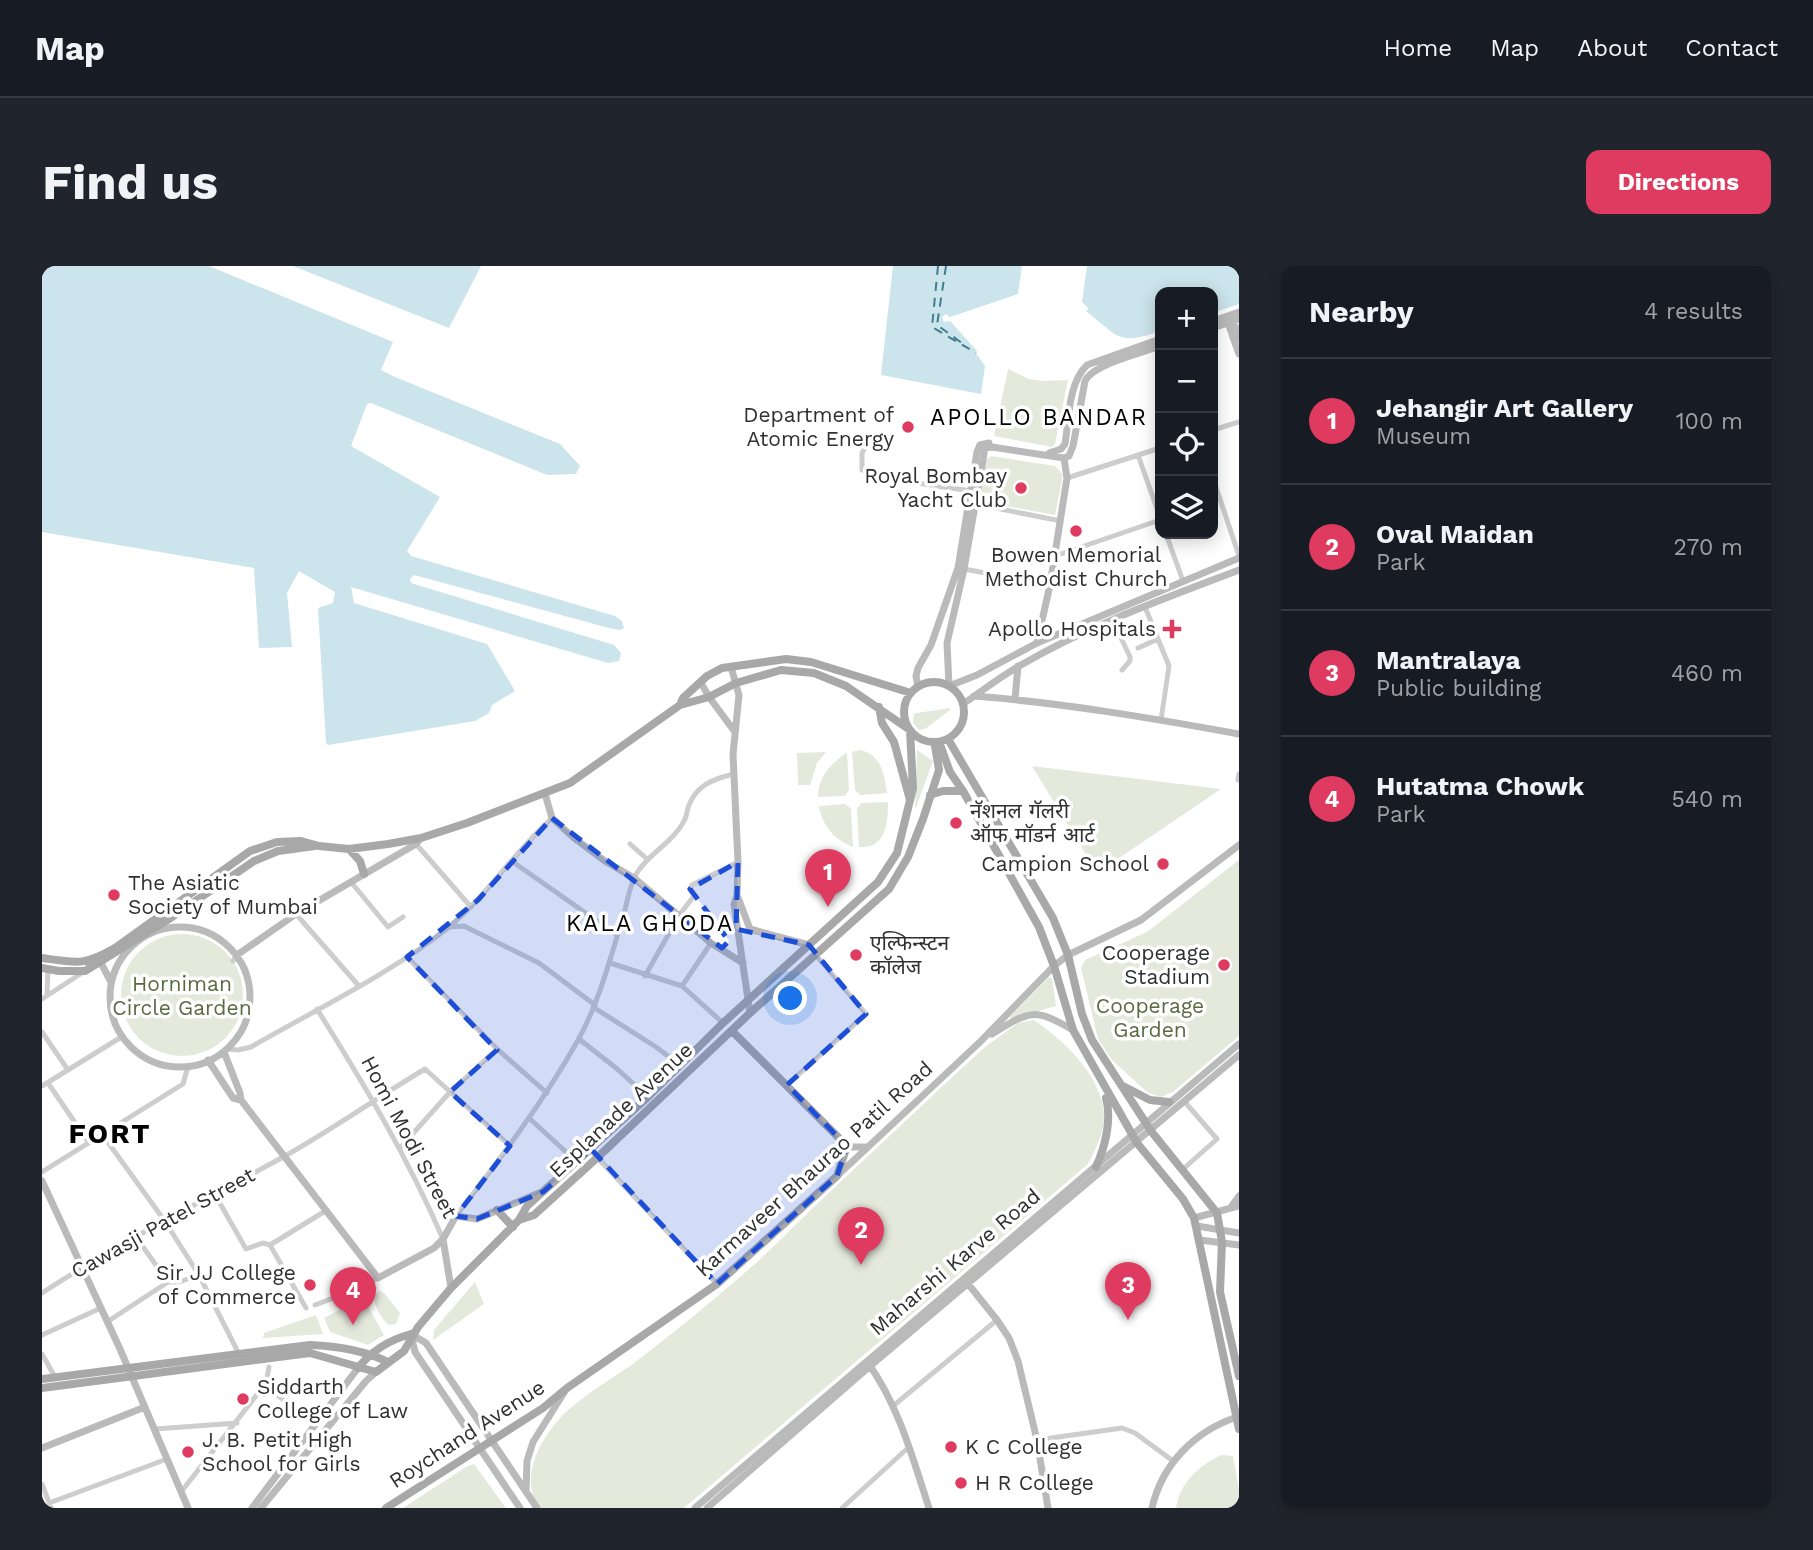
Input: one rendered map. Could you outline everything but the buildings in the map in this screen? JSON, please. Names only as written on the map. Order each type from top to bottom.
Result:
[{"type":"main road","points":[[680,705],[683,698],[712,673],[740,664],[786,659],[811,662],[851,675],[915,690]]},
{"type":"main road","points":[[42,1379],[310,1353],[375,1373],[404,1351],[411,1334],[516,1223],[527,1206],[878,882],[897,853],[913,788],[910,730],[904,711],[915,690],[930,682],[948,686],[958,694],[963,704],[963,721],[959,730],[940,741],[917,737],[910,730],[879,707],[846,686],[814,673],[781,670],[736,683],[709,697],[680,705],[586,774],[545,794],[419,841],[349,849],[319,846],[250,851],[92,966]]},
{"type":"main road","points":[[846,686],[851,675]]},
{"type":"main road","points":[[879,707],[882,723],[894,742],[910,800]]},
{"type":"main road","points":[[940,741],[950,772],[1039,927],[1073,1030],[1103,1087],[1134,1139],[1183,1199],[1196,1222],[1239,1429]]},
{"type":"main road","points":[[930,795],[939,770],[940,741]]},
{"type":"main road","points":[[940,741],[1053,918],[1068,955],[1091,1040],[1148,1127],[1217,1213],[1222,1242],[1220,1292],[1239,1376]]},
{"type":"main road","points":[[930,795],[943,791],[963,791]]},
{"type":"main road","name":"Esplanade Avenue","points":[[516,1223],[534,1215],[750,1013],[889,889],[908,857],[930,795]]},
{"type":"main road","points":[[45,968],[59,971],[92,966],[277,847]]},
{"type":"main road","points":[[349,849],[360,861],[364,874]]},
{"type":"main road","points":[[42,958],[92,966]]},
{"type":"main road","points":[[734,1013],[743,1020]]},
{"type":"main road","points":[[720,1026],[732,1031],[842,1140],[845,1152],[837,1176]]},
{"type":"main road","points":[[1121,1085],[1150,1100],[1169,1102]]},
{"type":"main road","points":[[1096,1167],[1107,1127],[1108,1105],[1103,1087]]},
{"type":"main road","points":[[563,1174],[570,1182]]},
{"type":"main road","name":"Karmaveer Bhaurao Patil Road","points":[[566,1388],[717,1284],[837,1176]]},
{"type":"main road","points":[[498,1210],[516,1223]]},
{"type":"main road","points":[[358,1368],[369,1353],[396,1338],[411,1334]]},
{"type":"main road","points":[[42,1388],[239,1354],[310,1346],[328,1346],[369,1353],[388,1362]]},
{"type":"main road","name":"Roychand Avenue","points":[[386,1508],[542,1408],[566,1388]]},
{"type":"street","points":[[1233,318],[1239,338]]},
{"type":"street","points":[[1233,318],[1239,354]]},
{"type":"street","points":[[915,690],[918,668],[931,645],[958,568],[977,452],[992,443],[1051,453],[1061,449],[1065,444],[1076,383],[1083,369],[1087,365],[1155,341]]},
{"type":"street","points":[[983,447],[1064,458],[1069,456],[1088,374],[1155,348]]},
{"type":"street","points":[[1218,428],[1239,422]]},
{"type":"street","points":[[870,439],[862,453],[862,470],[884,478],[971,491]]},
{"type":"street","points":[[983,447],[964,569],[947,643],[948,686],[977,675],[1037,643],[1239,557],[1218,493]]},
{"type":"street","points":[[1068,478],[1155,449]]},
{"type":"street","points":[[1138,455],[1155,504]]},
{"type":"street","points":[[1037,643],[1068,478],[1064,458]]},
{"type":"street","points":[[975,504],[1060,521]]},
{"type":"street","points":[[1055,556],[1155,521]]},
{"type":"street","points":[[1168,539],[1183,581]]},
{"type":"street","points":[[964,569],[1050,585]]},
{"type":"street","points":[[963,704],[1018,666],[1059,645],[1144,607],[1239,570]]},
{"type":"street","points":[[1144,607],[1169,666],[1161,720]]},
{"type":"street","points":[[1113,621],[1130,657],[1122,670]]},
{"type":"street","points":[[1138,648],[1158,639]]},
{"type":"street","points":[[1015,699],[1018,666]]},
{"type":"street","points":[[731,667],[739,695],[735,732],[738,862],[737,895],[734,903],[750,1013]]},
{"type":"street","points":[[701,683],[735,732]]},
{"type":"street","points":[[974,696],[1015,699],[1239,734]]},
{"type":"street","points":[[315,1305],[362,1287],[427,1252],[443,1239],[456,1216],[547,1093],[579,1039],[610,963],[634,878],[647,859],[685,820],[688,806],[698,788],[719,777],[734,774]]},
{"type":"street","points":[[545,794],[552,818],[592,852],[634,878],[680,914],[711,943],[743,963]]},
{"type":"street","points":[[226,1050],[251,1047],[407,957],[471,907],[552,818]]},
{"type":"street","points":[[235,958],[296,914],[419,841],[471,907]]},
{"type":"street","points":[[629,844],[647,859]]},
{"type":"street","name":"Karmaveer Bhaurao Patil Road","points":[[837,1176],[981,1041],[1054,966],[1068,955],[1141,920],[1239,845]]},
{"type":"street","points":[[513,862],[617,935]]},
{"type":"street","points":[[645,976],[680,914],[694,896],[690,889],[692,885],[738,862]]},
{"type":"street","points":[[351,882],[388,927],[403,917]]},
{"type":"street","points":[[737,895],[750,929]]},
{"type":"street","points":[[296,914],[358,985]]},
{"type":"street","points":[[159,916],[179,920],[182,926]]},
{"type":"street","points":[[182,926],[203,930],[222,940],[246,970],[250,987],[247,1020],[239,1036],[226,1050],[208,1060],[188,1066],[158,1063],[138,1052],[122,1036],[114,1020],[110,1001],[111,983],[117,965],[127,950],[161,929],[182,926]]},
{"type":"street","points":[[448,927],[464,926],[539,963],[594,1006],[680,1065]]},
{"type":"street","points":[[736,929],[750,929],[809,945]]},
{"type":"street","points":[[682,986],[711,943]]},
{"type":"street","points":[[787,1085],[866,1014],[815,954]]},
{"type":"street","points":[[407,957],[497,1049],[547,1093]]},
{"type":"street","points":[[610,963],[682,986],[720,1026]]},
{"type":"street","points":[[44,998],[92,966],[111,983]]},
{"type":"street","points":[[44,998],[45,968]]},
{"type":"street","name":"Homi Modi Street","points":[[317,1009],[374,1100],[418,1181],[443,1239],[451,1289]]},
{"type":"street","points":[[981,1041],[1026,1016],[1043,1014],[1073,1030]]},
{"type":"street","points":[[42,1031],[68,1070]]},
{"type":"street","points":[[89,1143],[45,1084],[122,1036]]},
{"type":"street","points":[[579,1039],[648,1097]]},
{"type":"street","name":"Maharshi Karve Road","points":[[1148,1127],[1169,1102],[1239,1044]]},
{"type":"street","points":[[400,1148],[450,1092],[497,1049]]},
{"type":"street","points":[[226,1050],[241,1101]]},
{"type":"street","name":"Maharshi Karve Road","points":[[695,1508],[1148,1127],[1239,1055]]},
{"type":"street","points":[[208,1060],[233,1098],[241,1101],[378,1278]]},
{"type":"street","points":[[42,1172],[183,1084],[188,1066]]},
{"type":"street","name":"Cawasji Patel Street","points":[[42,1293],[164,1220],[285,1156],[425,1069],[450,1092]]},
{"type":"street","points":[[450,1092],[510,1146]]},
{"type":"street","points":[[1182,1170],[1217,1139],[1184,1101]]},
{"type":"street","points":[[529,1118],[577,1162]]},
{"type":"street","points":[[102,1134],[164,1220],[199,1275],[239,1354]]},
{"type":"street","name":"Maharshi Karve Road","points":[[966,1281],[1096,1167],[1134,1139]]},
{"type":"street","points":[[842,1140],[852,1147],[867,1147]]},
{"type":"street","points":[[590,1150],[717,1284]]},
{"type":"street","points":[[42,1181],[130,1372],[188,1508]]},
{"type":"street","points":[[456,1216],[477,1219],[543,1192]]},
{"type":"street","points":[[214,1193],[246,1249],[263,1243],[270,1245],[306,1308]]},
{"type":"street","points":[[1196,1222],[1235,1207],[1239,1196]]},
{"type":"street","points":[[270,1245],[327,1210]]},
{"type":"street","points":[[1196,1222],[1239,1233]]},
{"type":"street","points":[[136,1237],[168,1282]]},
{"type":"street","points":[[1200,1240],[1239,1245]]},
{"type":"street","points":[[107,1322],[168,1282],[179,1282],[199,1275]]},
{"type":"street","points":[[966,1281],[1009,1338],[1018,1361],[1037,1440],[1048,1508]]},
{"type":"street","points":[[42,1335],[101,1308]]},
{"type":"street","points":[[893,1406],[997,1320]]},
{"type":"street","points":[[411,1334],[426,1343],[537,1508]]},
{"type":"street","points":[[411,1334],[415,1352],[520,1508]]},
{"type":"street","points":[[42,1354],[55,1377]]},
{"type":"street","points":[[868,1363],[893,1406],[929,1508]]},
{"type":"street","name":"Maharshi Karve Road","points":[[708,1508],[868,1363]]},
{"type":"street","points":[[181,1492],[266,1384],[269,1367]]},
{"type":"street","points":[[252,1508],[358,1368]]},
{"type":"street","points":[[261,1508],[375,1373]]},
{"type":"street","points":[[266,1384],[315,1425]]},
{"type":"street","points":[[526,1492],[527,1461],[533,1442],[566,1388]]},
{"type":"street","points":[[42,1448],[145,1407]]},
{"type":"street","points":[[1152,1508],[1159,1486],[1173,1461],[1216,1424],[1237,1417]]},
{"type":"street","points":[[155,1429],[237,1423]]},
{"type":"street","points":[[1037,1440],[1122,1428],[1135,1433],[1173,1461]]},
{"type":"street","points":[[842,1508],[909,1447]]},
{"type":"street","points":[[42,1484],[50,1506],[167,1459]]},
{"type":"highlighted area","points":[[552,818],[722,948],[729,941],[690,889],[738,862],[736,929],[809,945],[866,1014],[787,1085],[842,1141],[845,1152],[837,1176],[717,1284],[591,1149],[543,1192],[477,1219],[456,1216],[510,1146],[450,1092],[497,1050],[407,957],[478,900]]},
{"type":"green space","points":[[1008,369],[1029,379],[1068,380],[1055,444],[1052,447],[994,436]]},
{"type":"green space","name":"Royal Bombay Yacht Club","points":[[991,456],[1055,466],[1063,475],[1055,515],[979,501],[986,460]]},
{"type":"green space","points":[[950,708],[925,729],[919,730],[913,723],[914,714]]},
{"type":"green space","points":[[859,750],[877,760],[883,772],[887,793],[860,795],[855,790],[852,752]]},
{"type":"green space","points":[[917,750],[933,761],[915,810]]},
{"type":"green space","points":[[826,752],[817,763],[810,785],[798,785],[797,753]]},
{"type":"green space","points":[[847,752],[849,790],[845,796],[818,797],[820,783],[826,771]]},
{"type":"green space","points":[[1032,766],[1221,789],[1097,873]]},
{"type":"green space","points":[[888,802],[884,833],[875,844],[859,847],[857,809],[861,803]]},
{"type":"green space","points":[[845,804],[851,809],[853,847],[830,831],[819,806]]},
{"type":"green space","name":"Cooperage Garden","points":[[1239,860],[1239,1036],[1173,1092],[1161,1097],[1148,1093],[1112,1060],[1098,1039],[1081,968],[1085,960],[1147,932]]},
{"type":"green space","name":"Horniman Circle Garden","points":[[182,934],[205,938],[225,952],[239,972],[243,995],[239,1018],[225,1038],[205,1052],[182,1056],[159,1052],[139,1038],[125,1018],[121,995],[125,972],[139,952],[159,938]]},
{"type":"green space","points":[[1048,978],[1052,978],[1056,1006],[1011,1019],[1010,1017]]},
{"type":"green space","points":[[1034,1020],[1070,1050],[1097,1088],[1104,1124],[1088,1164],[684,1508],[539,1508],[531,1487],[533,1465],[542,1444],[563,1415],[651,1350],[741,1276],[985,1047],[1018,1023]]},
{"type":"green space","points":[[475,1282],[484,1304],[433,1340],[434,1330]]},
{"type":"green space","points":[[380,1291],[400,1313],[396,1324],[389,1325],[378,1311],[374,1295]]},
{"type":"green space","points":[[363,1297],[384,1335],[368,1345],[330,1332],[324,1318]]},
{"type":"green space","points":[[316,1315],[323,1334],[263,1338],[264,1333]]},
{"type":"green space","points":[[1221,1455],[1233,1456],[1239,1508],[1176,1508],[1181,1491],[1191,1476]]},
{"type":"green space","points":[[474,1464],[506,1508],[403,1508],[466,1467]]},
{"type":"water","points":[[42,266],[209,266],[393,342],[381,370],[560,444],[580,466],[576,474],[547,475],[371,403],[367,404],[351,446],[440,497],[407,551],[411,556],[615,616],[622,621],[624,628],[609,628],[414,575],[410,579],[411,583],[614,645],[621,653],[619,661],[608,663],[351,587],[354,603],[487,644],[515,691],[492,705],[489,713],[475,721],[328,745],[318,608],[333,603],[335,592],[299,571],[287,593],[292,647],[259,648],[254,568],[42,532]]},
{"type":"water","points":[[293,266],[481,266],[449,328]]},
{"type":"water","points":[[893,266],[1022,266],[1018,294],[950,317],[946,314],[942,317],[944,322],[950,321],[977,351],[985,366],[981,394],[881,375]]},
{"type":"water","points":[[1087,266],[1239,266],[1239,304],[1218,311],[1218,287],[1155,287],[1155,333],[1146,336],[1127,338],[1113,333],[1086,311],[1089,309],[1082,302]]},
{"type":"ferry route","points":[[938,266],[932,327],[976,353]]},
{"type":"ferry route","points":[[946,266],[937,325],[966,346]]},
{"type":"place","name":"Department of Atomic Energy","points":[[908,427]]},
{"type":"place","name":"Royal Bombay Yacht Club","points":[[1021,488]]},
{"type":"place","name":"Bowen Memorial Methodist Church","points":[[1076,531]]},
{"type":"place","name":"Apollo Hospitals","points":[[1172,629]]},
{"type":"place","name":"नॅशनल गॅलरी ऑफ मॉडर्न आर्ट","points":[[956,823]]},
{"type":"place","name":"Campion School","points":[[1163,864]]},
{"type":"place","name":"The Asiatic Society of Mumbai","points":[[114,895]]},
{"type":"place","name":"Jehangir Art Gallery","points":[[828,907]]},
{"type":"place","name":"एल्फिन्स्टन कॉलेज","points":[[856,955]]},
{"type":"place","name":"Cooperage Stadium","points":[[1224,965]]},
{"type":"place","name":"Oval Maidan","points":[[861,1265]]},
{"type":"place","name":"Sir JJ College of Commerce","points":[[310,1285]]},
{"type":"place","name":"Mantralaya","points":[[1128,1320]]},
{"type":"place","name":"Hutatma Chowk","points":[[353,1325]]},
{"type":"place","name":"Siddarth College of Law","points":[[243,1399]]},
{"type":"place","name":"K C College","points":[[951,1447]]},
{"type":"place","name":"J. B. Petit High School for Girls","points":[[188,1452]]},
{"type":"place","name":"H R College","points":[[961,1483]]},
{"type":"district","name":"APOLLO BANDAR","points":[[1039,417]]},
{"type":"district","name":"KALA GHODA","points":[[650,923]]},
{"type":"district","name":"FORT","points":[[110,1133]]}]
